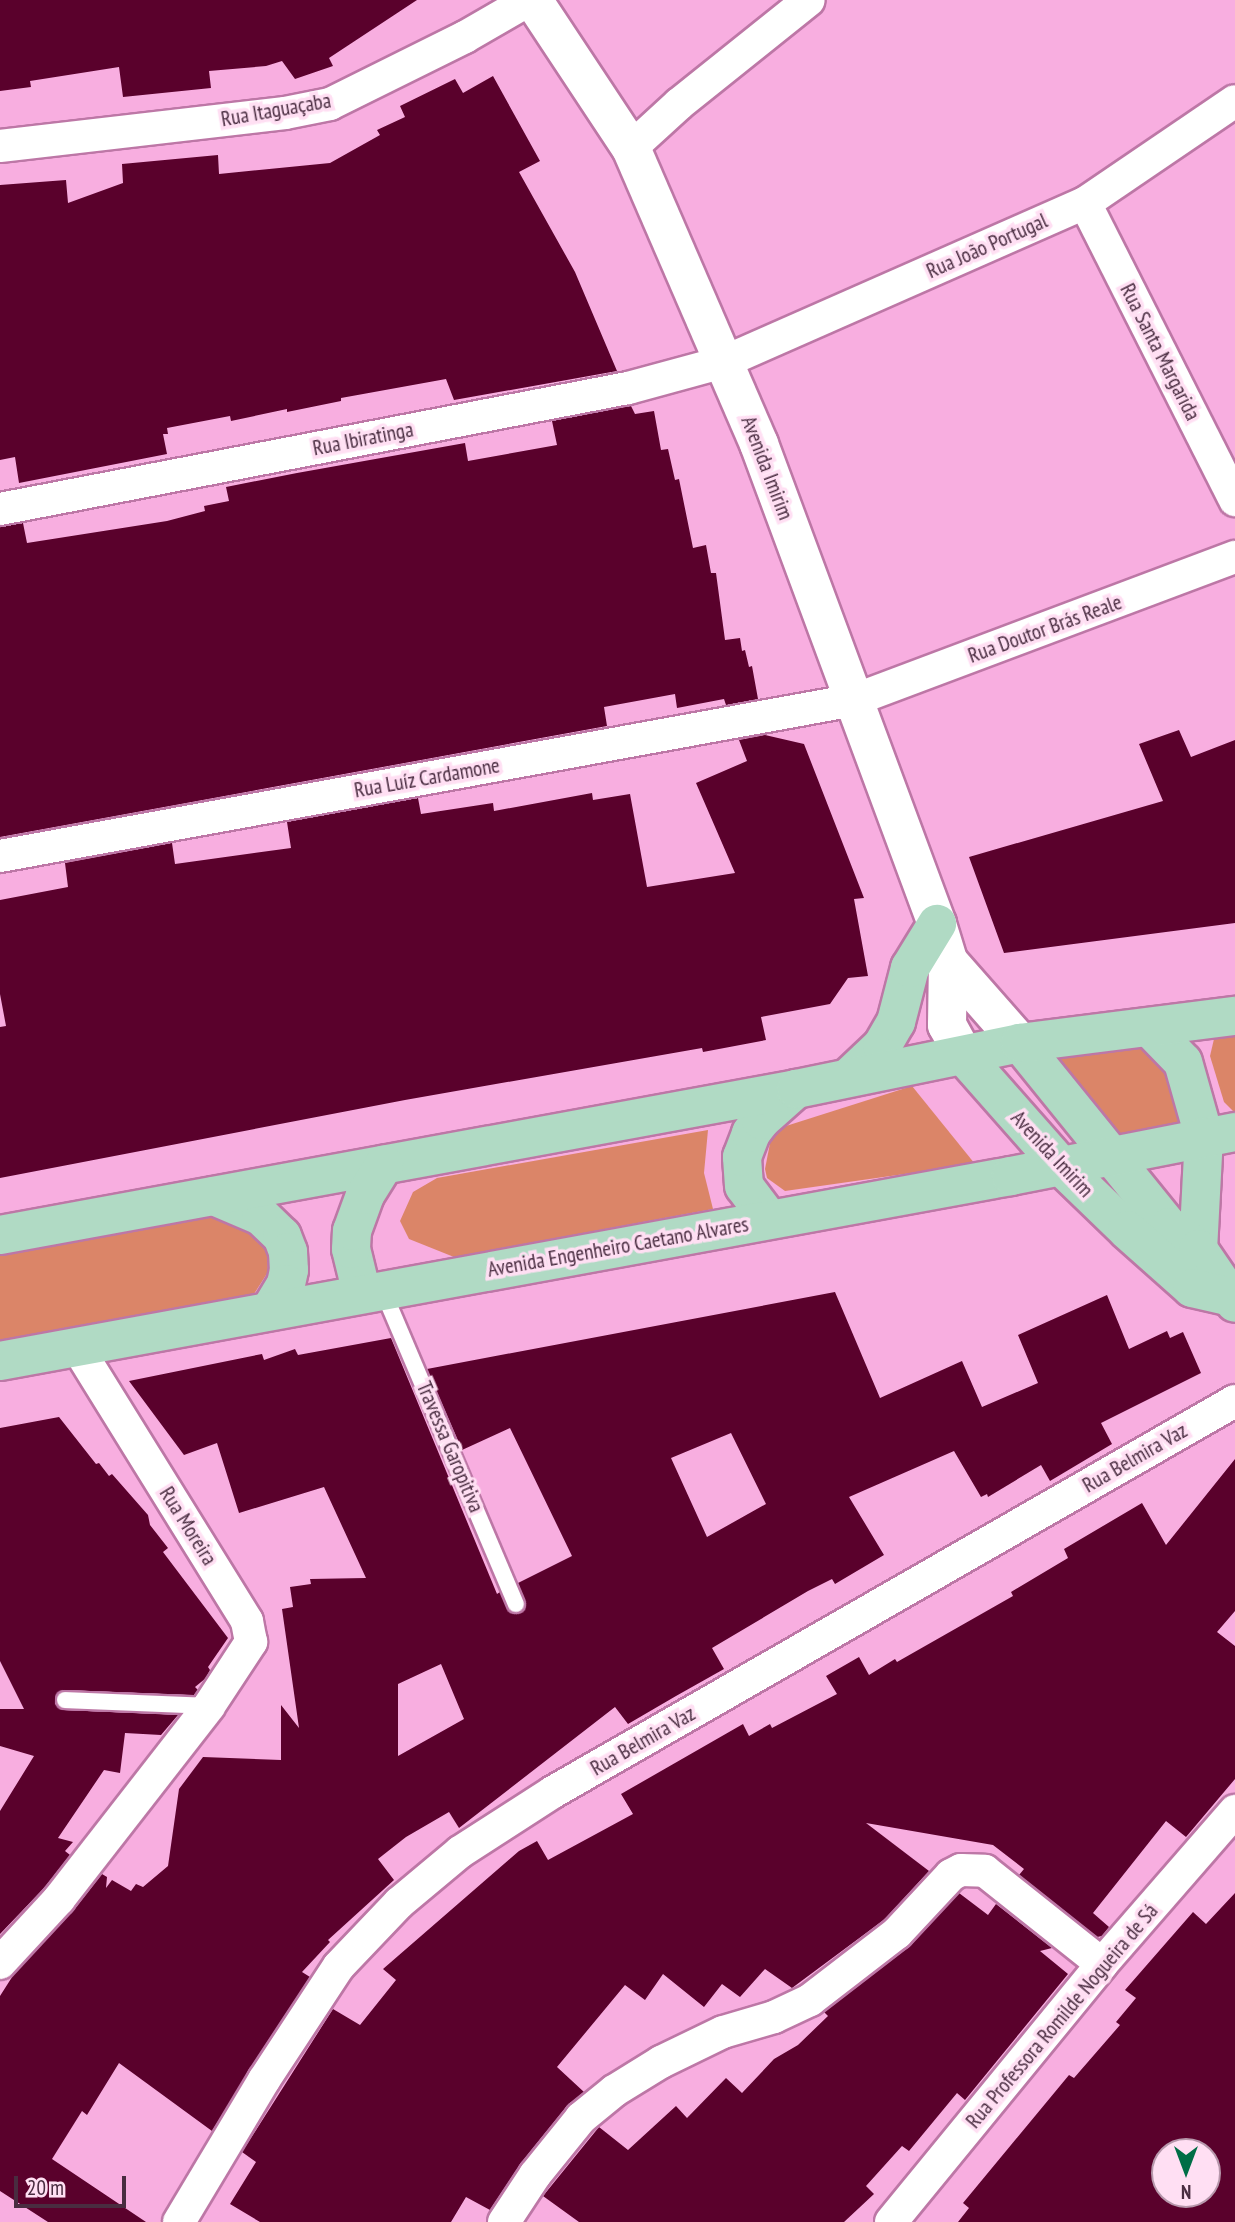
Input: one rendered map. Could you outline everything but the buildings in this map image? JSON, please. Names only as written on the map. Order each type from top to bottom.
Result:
[{"type":"main road","name":"Avenida Imirim","points":[[531,0],[631,148],[759,444],[937,924],[948,961],[947,1025],[964,1056],[1060,1165],[1192,1288],[1231,1299]]},
{"type":"main road","points":[[849,1077],[882,1046],[896,1022],[910,968],[937,924]]},
{"type":"main road","name":"Avenida Imirim","points":[[948,961],[1020,1043],[1169,1227],[1198,1249],[1231,1299]]},
{"type":"main road","points":[[0,1234],[796,1089],[1020,1043],[1235,1016]]},
{"type":"main road","points":[[1150,1028],[1183,1062],[1220,1134],[1198,1249]]},
{"type":"main road","points":[[769,1219],[744,1186],[742,1157],[751,1133],[761,1120],[796,1089]]},
{"type":"main road","name":"Avenida Engenheiro Caetano Alvares","points":[[0,1362],[1220,1134]]},
{"type":"main road","points":[[372,1292],[351,1249],[352,1231],[365,1195],[384,1164]]},
{"type":"main road","points":[[214,1196],[261,1216],[282,1236],[288,1252],[289,1270],[286,1284],[270,1311]]},
{"type":"street","name":"Rua Itaguaçaba","points":[[0,146],[285,113],[330,104],[465,37],[531,0]]},
{"type":"street","points":[[631,148],[679,104],[809,0]]},
{"type":"street","name":"Rua João Portugal","points":[[724,362],[1085,203],[1235,102]]},
{"type":"street","name":"Rua Santa Margarida","points":[[1085,203],[1235,500]]},
{"type":"street","name":"Rua Ibiratinga","points":[[0,509],[628,388],[724,362]]},
{"type":"street","name":"Rua Doutor Brás Reale","points":[[854,700],[1235,558]]},
{"type":"street","name":"Rua Luíz Cardamone","points":[[0,856],[854,700]]},
{"type":"street","name":"Rua Moreira","points":[[0,1963],[59,1899],[209,1706],[248,1651],[251,1632],[78,1347]]},
{"type":"street","name":"Rua Belmira Vaz","points":[[179,2222],[264,2080],[339,1966],[399,1903],[460,1852],[553,1792],[1235,1401]]},
{"type":"street","name":"Rua Professora Romilde Nogueira de Sá","points":[[891,2222],[1102,1964],[1233,1817]]},
{"type":"street","points":[[504,2222],[535,2175],[581,2118],[614,2091],[661,2062],[723,2032],[774,2017],[810,2000],[897,1933],[951,1875],[961,1870],[985,1871],[1102,1964]]},
{"type":"lane","name":"Travessa Garopitiva","points":[[372,1292],[516,1604]]},
{"type":"lane","points":[[65,1700],[209,1706]]},
{"type":"shaded area","points":[[1235,1036],[1234,1112],[1224,1102],[1210,1056],[1214,1039]]},
{"type":"shaded area","points":[[1150,1046],[1182,1093],[1178,1123],[1103,1137],[1053,1058]]},
{"type":"shaded area","points":[[912,1086],[975,1164],[785,1191],[767,1178],[765,1169],[771,1138],[786,1126]]},
{"type":"shaded area","points":[[708,1130],[704,1173],[713,1209],[454,1257],[409,1239],[400,1221],[413,1192],[437,1178]]},
{"type":"shaded area","points":[[203,1215],[252,1224],[267,1237],[268,1272],[254,1294],[0,1345],[0,1253]]}]
